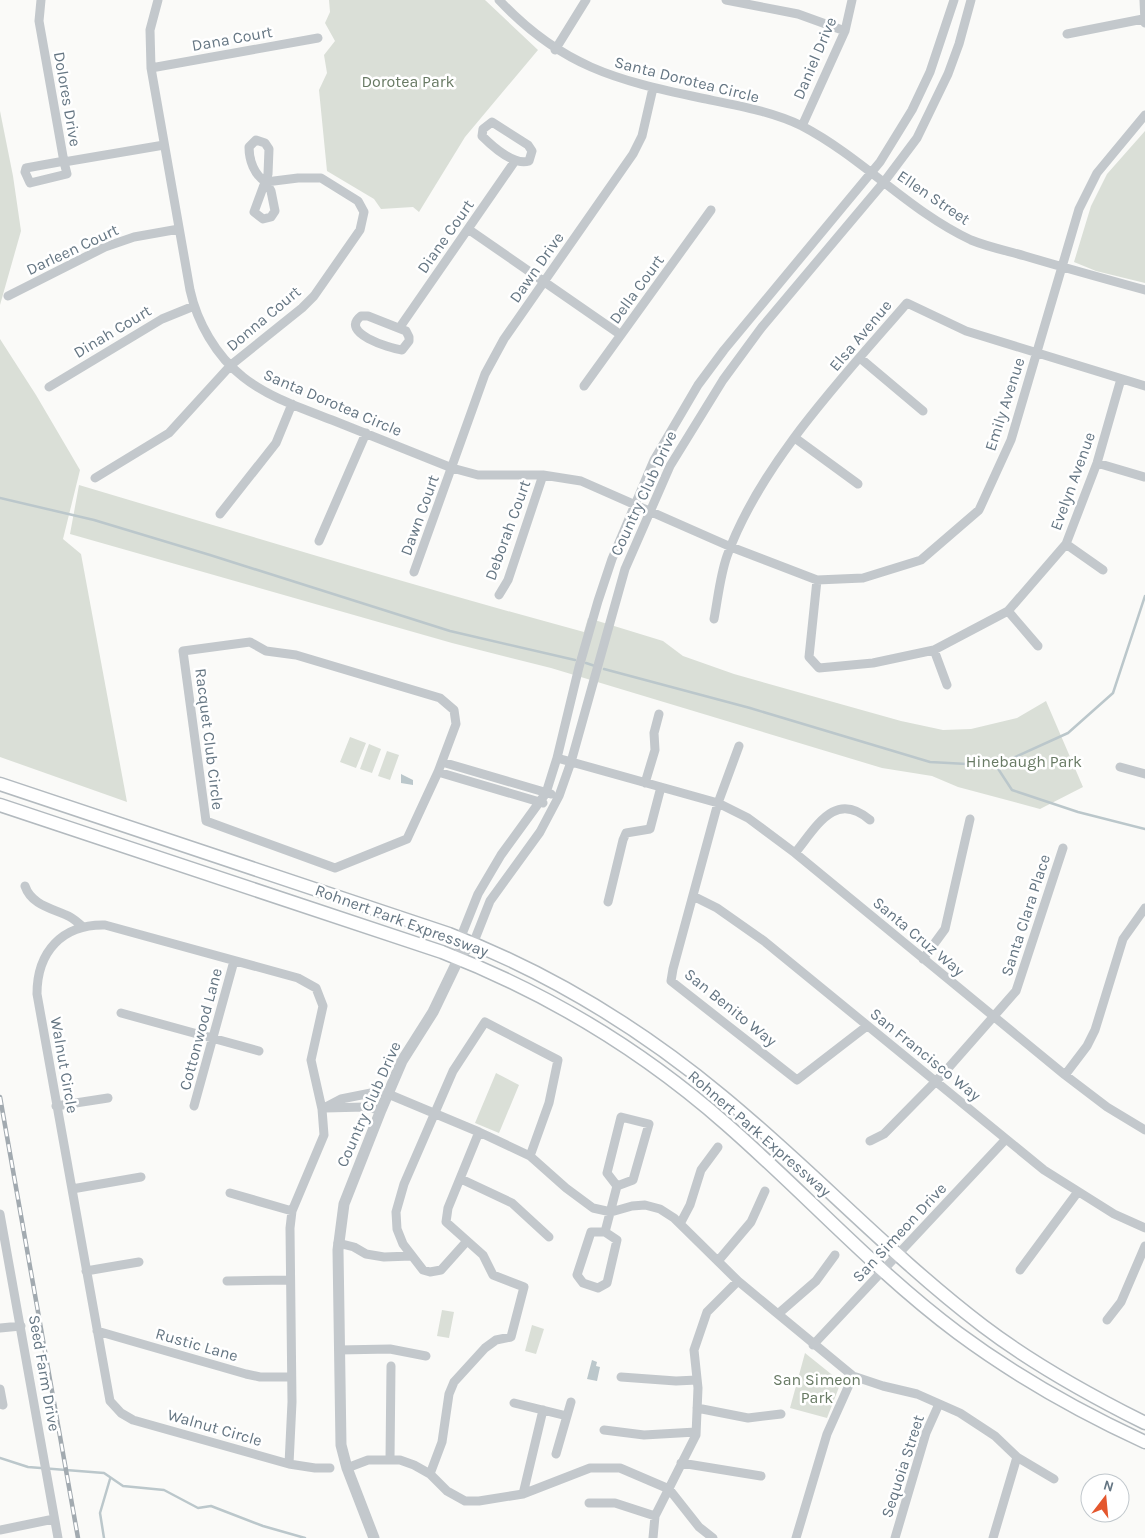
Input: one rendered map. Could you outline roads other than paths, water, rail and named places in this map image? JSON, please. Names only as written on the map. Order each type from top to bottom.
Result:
[{"type":"main road","name":"Rohnert Park Expressway","points":[[0,784],[460,938],[551,980],[669,1055],[755,1123],[897,1256],[962,1310],[1061,1378],[1145,1423]]},
{"type":"main road","name":"Rohnert Park Expressway","points":[[0,805],[459,958],[574,1016],[673,1081],[727,1125],[884,1270],[957,1332],[1046,1390],[1145,1442]]},
{"type":"street","name":"Dolores Drive","points":[[41,0],[39,21],[64,162],[164,146]]},
{"type":"street","name":"Santa Dorotea Circle","points":[[158,0],[150,30],[151,68],[194,306],[211,341],[231,365],[256,386],[292,404],[452,468],[478,475],[544,475],[581,480],[650,510]]},
{"type":"street","name":"Santa Dorotea Circle","points":[[499,0],[522,25],[555,50],[604,74],[653,88],[752,108],[802,126]]},
{"type":"street","points":[[555,50],[586,0]]},
{"type":"street","points":[[726,0],[798,14],[845,31]]},
{"type":"street","name":"Daniel Drive","points":[[802,126],[845,31],[852,0]]},
{"type":"street","name":"Country Club Drive","points":[[459,958],[460,938],[478,894],[501,855],[546,793],[558,758],[583,652],[612,558],[654,460],[698,385],[724,350],[872,173],[912,110],[930,72],[954,0]]},
{"type":"street","name":"Country Club Drive","points":[[374,1538],[347,1468],[339,1429],[338,1242],[344,1204],[351,1183],[402,1061],[433,1012],[459,958],[473,944],[490,901],[540,832],[559,796],[571,762],[625,569],[650,510],[685,440],[723,380],[762,327],[884,182],[917,138],[934,105],[959,44],[971,0]]},
{"type":"street","points":[[1067,34],[1144,21],[1144,0]]},
{"type":"street","name":"Dana Court","points":[[151,68],[318,38]]},
{"type":"street","name":"Dawn Drive","points":[[452,468],[485,374],[504,339],[633,154],[642,136],[653,88]]},
{"type":"street","name":"Emily Avenue","points":[[650,510],[731,547],[817,580],[862,578],[921,560],[979,510],[1011,440],[1079,209],[1098,173],[1145,115]]},
{"type":"street","name":"Diane Court","points":[[487,124],[498,124],[528,145],[532,151],[529,161],[523,163],[515,161],[482,136],[483,128],[487,124]]},
{"type":"street","name":"Ellen Street","points":[[802,126],[872,173],[928,216],[972,240],[1145,290]]},
{"type":"street","name":"Diane Court","points":[[400,327],[515,161]]},
{"type":"street","name":"Donna Court","points":[[95,478],[169,433],[231,365],[314,296],[360,230],[364,212],[358,202],[321,178],[298,178],[266,182]]},
{"type":"street","name":"Della Court","points":[[584,386],[711,210]]},
{"type":"street","name":"Darleen Court","points":[[8,296],[105,247],[134,237],[179,229]]},
{"type":"street","points":[[468,229],[621,335]]},
{"type":"street","name":"Elsa Avenue","points":[[714,619],[719,589],[731,547],[772,471],[795,438],[860,358],[908,303],[966,331],[1145,386]]},
{"type":"street","name":"Dinah Court","points":[[49,387],[162,319],[194,306]]},
{"type":"street","points":[[361,316],[368,316],[400,327],[406,331],[409,337],[402,350],[362,336],[357,332],[355,325],[357,319],[361,316]]},
{"type":"street","points":[[860,358],[922,411]]},
{"type":"street","name":"Evelyn Avenue","points":[[817,580],[809,657],[819,668],[873,663],[934,650],[1008,611],[1066,544],[1097,463],[1120,378]]},
{"type":"street","points":[[220,514],[276,444],[292,404]]},
{"type":"street","points":[[319,541],[366,433]]},
{"type":"street","points":[[795,438],[858,484]]},
{"type":"street","points":[[1097,463],[1144,478]]},
{"type":"street","name":"Dawn Court","points":[[414,572],[452,468]]},
{"type":"street","name":"Deborah Court","points":[[499,595],[508,580],[544,475]]},
{"type":"street","points":[[1066,544],[1103,570]]},
{"type":"street","points":[[1008,611],[1038,646]]},
{"type":"street","name":"Racquet Club Circle","points":[[250,642],[266,651],[296,655],[440,698],[454,710],[456,724],[438,772],[407,839],[336,868],[206,821],[184,652],[250,642]]},
{"type":"street","points":[[934,650],[947,684]]},
{"type":"street","points":[[645,783],[655,750],[654,733],[659,714]]},
{"type":"street","name":"San Benito Way","points":[[740,746],[718,803],[672,969],[671,981],[797,1080],[867,1026]]},
{"type":"street","name":"Santa Cruz Way","points":[[558,758],[718,803],[748,818],[795,853],[1066,1075],[1107,1107],[1145,1130]]},
{"type":"street","points":[[442,762],[559,796]]},
{"type":"street","points":[[1120,767],[1145,774]]},
{"type":"street","points":[[438,772],[553,806]]},
{"type":"street","points":[[608,902],[626,833],[631,830],[650,829],[661,787]]},
{"type":"street","points":[[795,853],[827,815],[837,808],[848,807],[859,810],[870,820]]},
{"type":"street","points":[[923,959],[945,929],[951,911],[970,819]]},
{"type":"street","name":"Santa Clara Place","points":[[870,1140],[884,1134],[936,1081],[1016,991],[1063,848]]},
{"type":"street","points":[[25,886],[28,894],[43,906],[68,916],[82,926],[105,925],[298,978],[316,988],[324,1006],[311,1060],[322,1108],[324,1135],[292,1211],[290,1228],[291,1377],[289,1464]]},
{"type":"street","name":"San Francisco Way","points":[[693,896],[717,908],[743,925],[1006,1139],[1077,1193],[1114,1214],[1145,1228]]},
{"type":"street","points":[[1066,1075],[1087,1046],[1095,1030],[1123,939],[1145,908]]},
{"type":"street","name":"Walnut Circle","points":[[82,926],[70,932],[47,953],[38,971],[37,994],[110,1401],[120,1413],[133,1420],[289,1464],[330,1468]]},
{"type":"street","name":"Cottonwood Lane","points":[[194,1106],[234,961]]},
{"type":"street","points":[[121,1013],[258,1051]]},
{"type":"street","points":[[467,1241],[441,1270],[430,1272],[423,1270],[411,1256],[397,1229],[396,1212],[404,1184],[434,1113],[461,1056],[484,1022],[558,1060],[549,1103],[530,1156]]},
{"type":"street","points":[[322,1108],[341,1099],[380,1091],[480,1132],[530,1156],[566,1188],[594,1208],[611,1212],[632,1206],[645,1205],[660,1209],[680,1224],[738,1281],[813,1345],[853,1376],[883,1386],[917,1394],[960,1413],[995,1436],[1017,1457],[1054,1480]]},
{"type":"street","points":[[56,1106],[108,1098]]},
{"type":"street","points":[[322,1108],[365,1107],[381,1110]]},
{"type":"street","points":[[621,1117],[649,1124],[633,1180],[617,1186],[607,1173],[621,1117]]},
{"type":"street","points":[[430,1474],[442,1442],[449,1394],[454,1382],[485,1348],[496,1340],[511,1337],[524,1287],[493,1275],[483,1255],[446,1222],[448,1208],[480,1132]]},
{"type":"street","name":"San Simeon Drive","points":[[813,1345],[1006,1139]]},
{"type":"street","points":[[680,1224],[690,1205],[701,1170],[718,1147]]},
{"type":"street","points":[[72,1189],[141,1177]]},
{"type":"street","points":[[461,1179],[499,1194],[512,1202],[549,1237]]},
{"type":"street","points":[[605,1232],[617,1186]]},
{"type":"street","points":[[718,1261],[751,1222],[766,1191]]},
{"type":"street","points":[[230,1193],[292,1211]]},
{"type":"street","points":[[1020,1270],[1077,1193]]},
{"type":"street","name":"Seed Farm Drive","points":[[0,1214],[58,1538]]},
{"type":"street","points":[[591,1232],[605,1232],[617,1240],[607,1283],[598,1288],[582,1283],[577,1275],[591,1232]]},
{"type":"street","points":[[338,1242],[354,1247],[366,1254],[384,1258],[411,1256]]},
{"type":"street","points":[[1107,1320],[1121,1302],[1145,1246]]},
{"type":"street","points":[[778,1314],[816,1281],[835,1255]]},
{"type":"street","points":[[86,1271],[139,1262]]},
{"type":"street","points":[[227,1281],[290,1280]]},
{"type":"street","points":[[653,1538],[655,1516],[696,1432],[697,1380],[694,1350],[707,1312],[738,1281]]},
{"type":"street","points":[[0,1328],[21,1326]]},
{"type":"street","points":[[0,1333],[9,1331],[11,1328]]},
{"type":"street","name":"Rustic Lane","points":[[96,1331],[246,1374],[260,1377],[291,1377]]},
{"type":"street","points":[[339,1350],[390,1349],[426,1356]]},
{"type":"street","points":[[390,1459],[391,1366]]},
{"type":"street","points":[[796,1538],[827,1434],[853,1376]]},
{"type":"street","points":[[621,1377],[676,1381],[697,1380]]},
{"type":"street","points":[[0,1389],[3,1405],[0,1404]]},
{"type":"street","points":[[556,1454],[571,1402]]},
{"type":"street","points":[[514,1403],[567,1416]]},
{"type":"street","name":"Sequoia Street","points":[[896,1538],[926,1433],[939,1404]]},
{"type":"street","points":[[697,1408],[748,1418],[781,1414]]},
{"type":"street","points":[[523,1494],[543,1410]]},
{"type":"street","points":[[604,1430],[644,1435],[696,1432]]},
{"type":"street","points":[[994,1538],[1017,1457]]},
{"type":"street","points":[[347,1468],[368,1460],[390,1459],[414,1464],[430,1474],[448,1491],[465,1501],[479,1501],[523,1494],[590,1468],[620,1468],[669,1489],[698,1527],[713,1538]]},
{"type":"street","points":[[682,1463],[761,1476]]},
{"type":"street","points":[[589,1503],[615,1503],[655,1516]]},
{"type":"street","points":[[0,1530],[54,1519]]},
{"type":"waterway","points":[[0,498],[94,520],[450,631],[575,660]]},
{"type":"waterway","points":[[604,669],[750,708],[930,762],[967,764],[1011,759],[1068,733],[1113,693],[1145,596]]},
{"type":"waterway","points":[[586,663],[595,666]]},
{"type":"waterway","points":[[993,761],[1012,790],[1078,812],[1145,829]]},
{"type":"waterway","points":[[0,1458],[28,1467],[104,1473],[123,1486],[164,1490],[198,1508],[211,1506],[263,1526],[305,1538]]},
{"type":"waterway","points":[[104,1538],[100,1513],[110,1479]]},
{"type":"railway","points":[[0,1097],[78,1538]]},
{"type":"park label","name":"Dorotea Park","points":[[408,81]]},
{"type":"park label","name":"Hinebaugh Park","points":[[1024,761]]},
{"type":"park label","name":"San Simeon Park","points":[[817,1388]]}]
